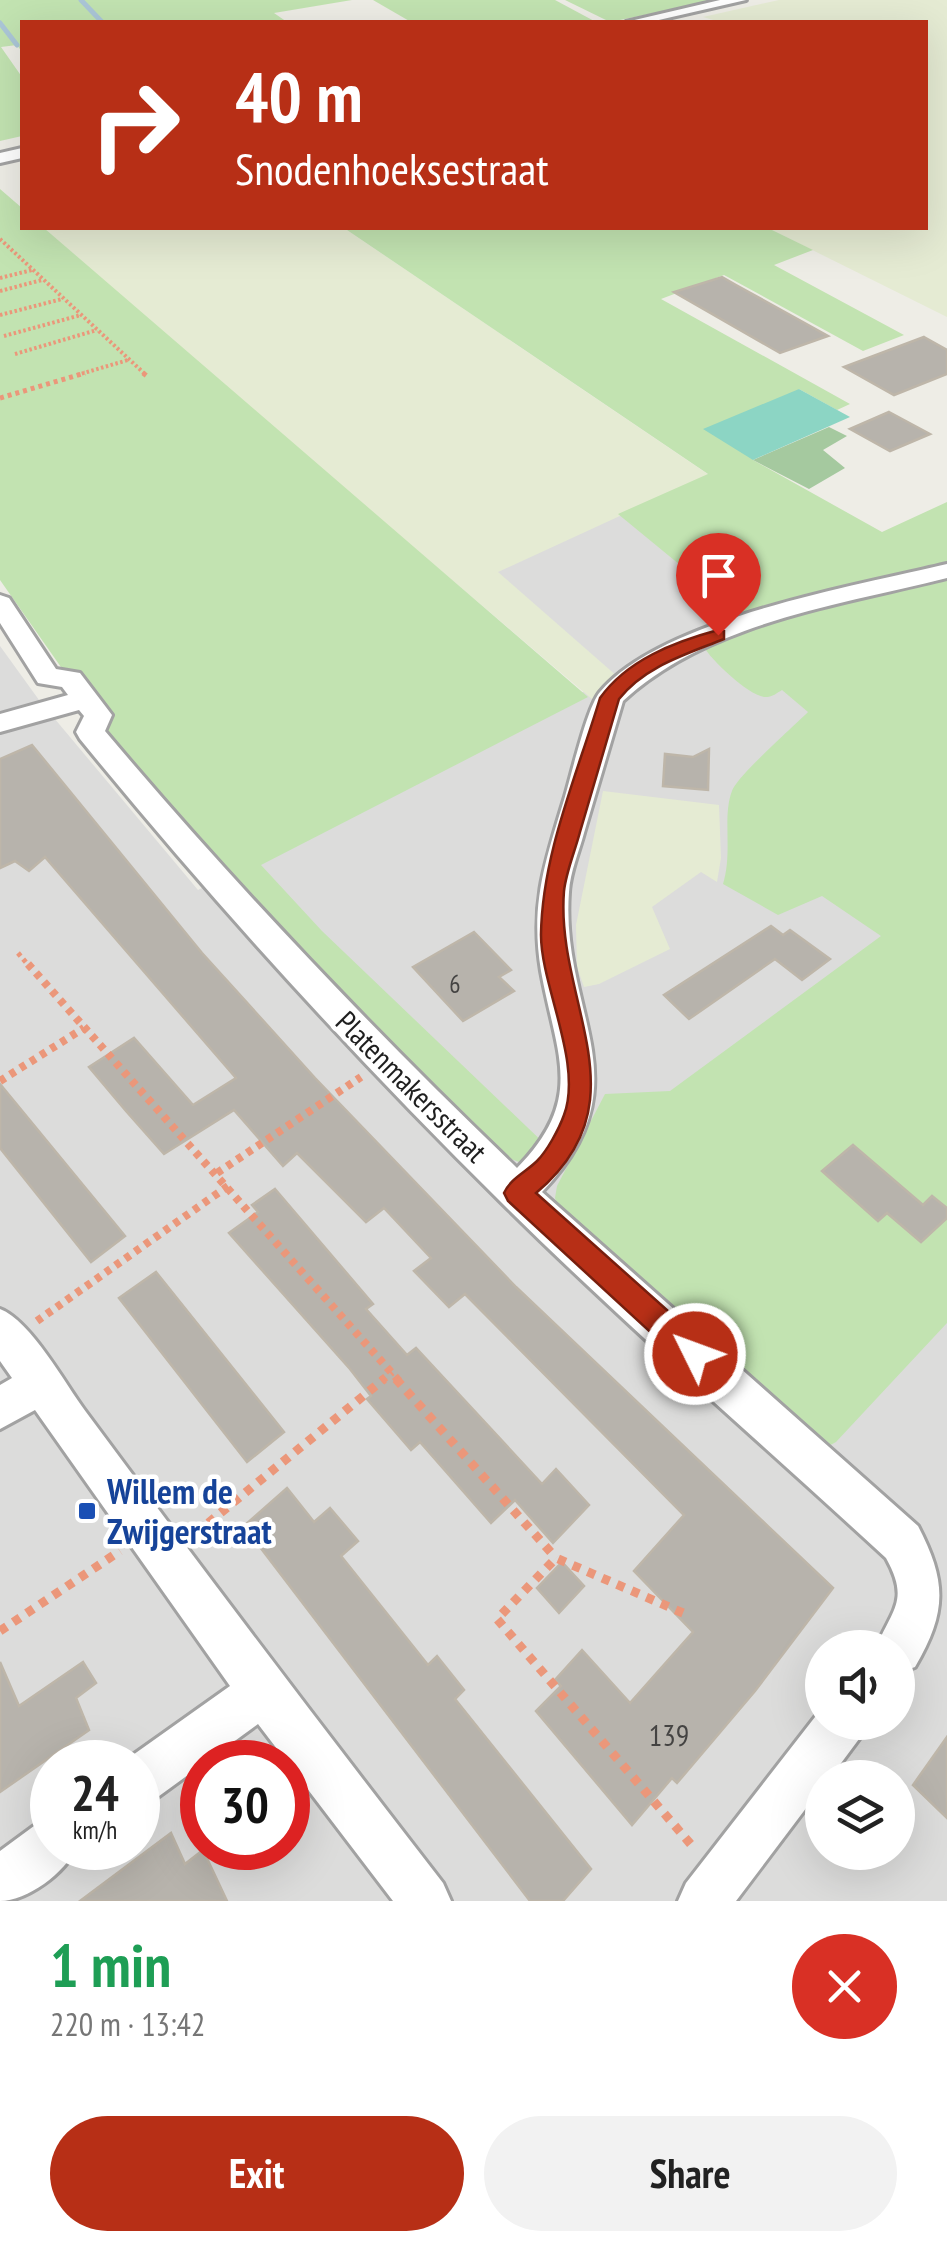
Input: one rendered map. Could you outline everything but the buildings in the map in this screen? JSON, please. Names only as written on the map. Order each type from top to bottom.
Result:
[{"type":"street","points":[[643,20],[739,0]]},
{"type":"street","points":[[517,1193],[548,1168],[578,1116],[580,1085],[573,1028],[552,942],[553,888],[610,698],[637,672],[684,646],[947,571]]},
{"type":"street","points":[[0,603],[48,677],[70,679],[86,699],[0,723]]},
{"type":"street","name":"Platenmakersstraat","points":[[86,699],[98,715],[90,732],[196,862],[386,1061],[517,1193],[902,1542],[922,1582],[922,1607],[913,1630]]},
{"type":"street","points":[[5,1334],[263,1691],[424,1901]]},
{"type":"street","points":[[0,1408],[41,1383]]},
{"type":"street","points":[[160,1766],[263,1691]]},
{"type":"street","points":[[713,1890],[828,1740]]},
{"type":"street","points":[[0,1882],[30,1860]]},
{"type":"path","points":[[0,239],[147,376]]},
{"type":"path","points":[[0,278],[32,270]]},
{"type":"path","points":[[0,291],[43,280]]},
{"type":"path","points":[[0,315],[64,298]]},
{"type":"path","points":[[4,336],[82,315]]},
{"type":"path","points":[[15,354],[98,330]]},
{"type":"path","points":[[0,398],[129,359]]},
{"type":"path","points":[[18,953],[556,1558],[683,1613]]},
{"type":"path","points":[[0,1081],[84,1028]]},
{"type":"path","points":[[216,1173],[386,1061]]},
{"type":"path","points":[[5,1334],[228,1186]]},
{"type":"path","points":[[0,1631],[158,1545],[392,1372]]},
{"type":"path","points":[[556,1558],[497,1619],[713,1890]]},
{"type":"shaded area","points":[[799,389],[850,417],[753,460],[703,429]]},
{"type":"shaded area","points":[[625,504],[947,722],[947,1901],[0,1901],[0,646],[39,700],[198,890],[608,679],[486,571]]},
{"type":"green space","points":[[0,0],[352,0],[274,13],[284,20],[20,20],[20,49],[17,45],[1,47],[20,74],[20,136],[0,141]]},
{"type":"green space","points":[[373,0],[555,0],[592,20],[408,20]]},
{"type":"green space","points":[[565,0],[718,0],[620,20],[606,20]]},
{"type":"green space","points":[[779,0],[947,0],[947,317],[772,230],[928,230],[928,20],[703,17]]},
{"type":"green space","points":[[0,189],[20,206],[20,230],[46,230],[588,697],[261,865],[322,931],[550,1149],[524,1164],[501,1155],[346,1000],[150,785],[104,728],[112,713],[81,672],[63,670],[0,580]]},
{"type":"green space","points":[[46,230],[347,230],[709,475],[498,572],[618,677],[599,705]]},
{"type":"green space","points":[[347,230],[772,230],[813,250],[774,265],[904,335],[863,351],[724,275],[661,299],[850,404],[837,410],[799,389],[753,460],[882,532],[947,502],[947,566],[747,620],[618,514],[708,474]]},
{"type":"green space","points":[[829,427],[847,436],[823,450],[845,468],[809,489],[753,460]]},
{"type":"green space","points":[[947,577],[947,1323],[836,1442],[823,1449],[560,1211],[555,1198],[557,1186],[605,1094],[670,1091],[881,936],[822,896],[778,915],[723,884],[732,791],[754,763],[808,712],[782,690],[767,697],[752,692],[723,669],[704,647],[788,618]]},
{"type":"green space","points":[[603,791],[719,805],[721,858],[717,882],[701,872],[652,907],[670,949],[599,984],[584,987],[577,967],[576,925]]},
{"type":"waterway","points":[[81,0],[100,20]]},
{"type":"waterway","points":[[0,23],[17,45]]},
{"type":"place","name":"Willem de Zwijgerstraat","points":[[87,1511]]},
{"type":"route","points":[[695,1354],[517,1193],[548,1168],[578,1116],[580,1085],[573,1028],[552,942],[553,888],[610,698],[622,683],[653,661],[718,635]]}]
